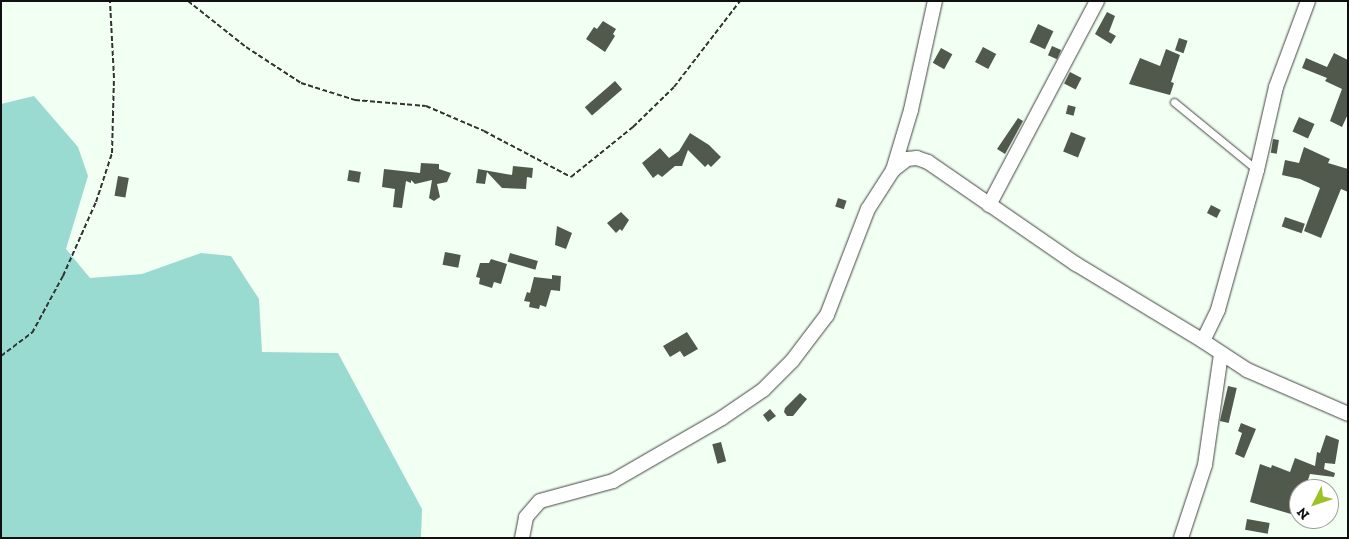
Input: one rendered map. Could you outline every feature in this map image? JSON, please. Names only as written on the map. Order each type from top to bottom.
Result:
[{"type":"street","points":[[522,538],[526,517],[540,501],[613,481],[722,418],[763,390],[792,361],[827,315],[868,209],[893,170],[910,110],[935,1]]},
{"type":"street","points":[[989,205],[1097,1]]},
{"type":"street","points":[[1203,341],[1218,310],[1257,170],[1276,87],[1308,1]]},
{"type":"street","points":[[893,170],[907,159],[917,158],[928,162],[1076,264],[1247,370],[1348,414]]},
{"type":"street","points":[[1181,538],[1205,465],[1221,354]]},
{"type":"lane","points":[[1174,102],[1257,170]]},
{"type":"path","points":[[1,356],[32,333],[63,276],[96,202],[112,152],[114,78],[110,1]]},
{"type":"path","points":[[188,1],[246,46],[301,83],[355,100],[426,106],[484,131],[571,176],[633,127],[674,87],[740,1]]},
{"type":"shaded area","points":[[34,96],[78,147],[88,176],[66,249],[90,278],[142,274],[201,253],[231,256],[259,299],[262,352],[338,353],[422,509],[421,538],[1,538],[1,104]]},
{"type":"building","points":[[1107,12],[1115,16],[1109,32],[1116,36],[1111,44],[1095,34]]},
{"type":"building","points":[[603,21],[616,29],[613,34],[615,36],[605,52],[586,39],[594,27],[597,29]]},
{"type":"building","points":[[1038,24],[1053,31],[1045,49],[1030,42]]},
{"type":"building","points":[[1179,38],[1188,41],[1184,53],[1175,50]]},
{"type":"building","points":[[1052,46],[1061,50],[1057,59],[1048,55]]},
{"type":"building","points":[[983,47],[996,54],[988,69],[975,62]]},
{"type":"building","points":[[941,48],[952,54],[944,69],[933,63]]},
{"type":"building","points":[[1166,49],[1180,55],[1171,82],[1174,83],[1170,95],[1129,84],[1140,58],[1160,66]]},
{"type":"building","points":[[1334,53],[1348,60],[1348,114],[1342,127],[1330,121],[1342,89],[1325,81],[1327,78],[1302,68],[1306,58],[1327,67]]},
{"type":"building","points":[[1070,72],[1082,78],[1076,89],[1064,84]]},
{"type":"building","points":[[615,81],[622,89],[592,116],[585,107]]},
{"type":"building","points":[[1068,105],[1076,107],[1074,116],[1066,114]]},
{"type":"building","points":[[1299,117],[1315,124],[1308,139],[1292,132]]},
{"type":"building","points":[[1018,118],[1023,121],[1005,154],[997,149]]},
{"type":"building","points":[[1071,132],[1086,138],[1078,157],[1063,151]]},
{"type":"building","points":[[690,133],[709,145],[721,157],[711,167],[708,164],[705,167],[688,150],[682,166],[675,166],[662,177],[658,174],[653,178],[642,163],[660,148],[669,158],[679,151]]},
{"type":"building","points":[[1273,139],[1279,140],[1277,154],[1271,153]]},
{"type":"building","points":[[1304,147],[1330,159],[1328,163],[1348,169],[1348,192],[1341,189],[1321,238],[1304,231],[1320,188],[1300,179],[1282,175],[1285,160],[1299,163]]},
{"type":"building","points":[[421,163],[439,164],[439,169],[451,173],[447,182],[437,184],[440,197],[434,201],[429,198],[432,180],[415,184],[411,180],[411,183],[406,181],[402,208],[393,207],[395,189],[382,187],[384,169],[420,173]]},
{"type":"building","points":[[513,166],[533,168],[532,178],[527,177],[526,189],[502,188],[487,172],[485,184],[476,183],[478,169],[512,175]]},
{"type":"building","points":[[349,170],[361,172],[359,183],[347,181]]},
{"type":"building","points":[[118,176],[129,178],[125,198],[115,196]]},
{"type":"building","points":[[838,198],[847,201],[844,209],[835,207]]},
{"type":"building","points":[[1211,205],[1221,210],[1217,218],[1207,213]]},
{"type":"building","points":[[621,212],[629,220],[622,231],[620,229],[616,233],[607,223]]},
{"type":"building","points":[[1285,217],[1305,224],[1302,233],[1282,226]]},
{"type":"building","points":[[557,226],[572,233],[566,249],[555,245]]},
{"type":"building","points":[[445,252],[461,255],[458,268],[443,265]]},
{"type":"building","points":[[510,253],[538,261],[535,270],[508,262]]},
{"type":"building","points":[[491,259],[507,264],[501,284],[494,282],[492,288],[479,284],[480,278],[476,277],[480,263],[489,263]]},
{"type":"building","points":[[552,275],[561,276],[560,291],[551,290],[546,307],[540,305],[539,309],[529,307],[530,302],[524,301],[527,292],[530,293],[534,277],[552,279]]},
{"type":"building","points":[[687,332],[698,349],[684,357],[680,351],[670,357],[663,346]]},
{"type":"building","points":[[1228,386],[1237,388],[1229,423],[1220,421]]},
{"type":"building","points":[[800,393],[807,399],[793,416],[787,416],[784,412],[785,408]]},
{"type":"building","points":[[770,409],[776,416],[768,422],[763,415]]},
{"type":"building","points":[[1241,423],[1256,429],[1244,458],[1235,454],[1242,433],[1238,431]]},
{"type":"building","points":[[1326,435],[1339,440],[1335,464],[1325,463],[1324,469],[1335,473],[1334,477],[1310,474],[1308,479],[1289,479],[1289,513],[1250,502],[1260,464],[1271,468],[1272,465],[1290,472],[1295,458],[1315,466],[1317,452],[1320,453]]},
{"type":"building","points":[[721,442],[726,461],[717,464],[712,444]]},
{"type":"building","points":[[1247,519],[1270,523],[1268,534],[1245,530]]}]
